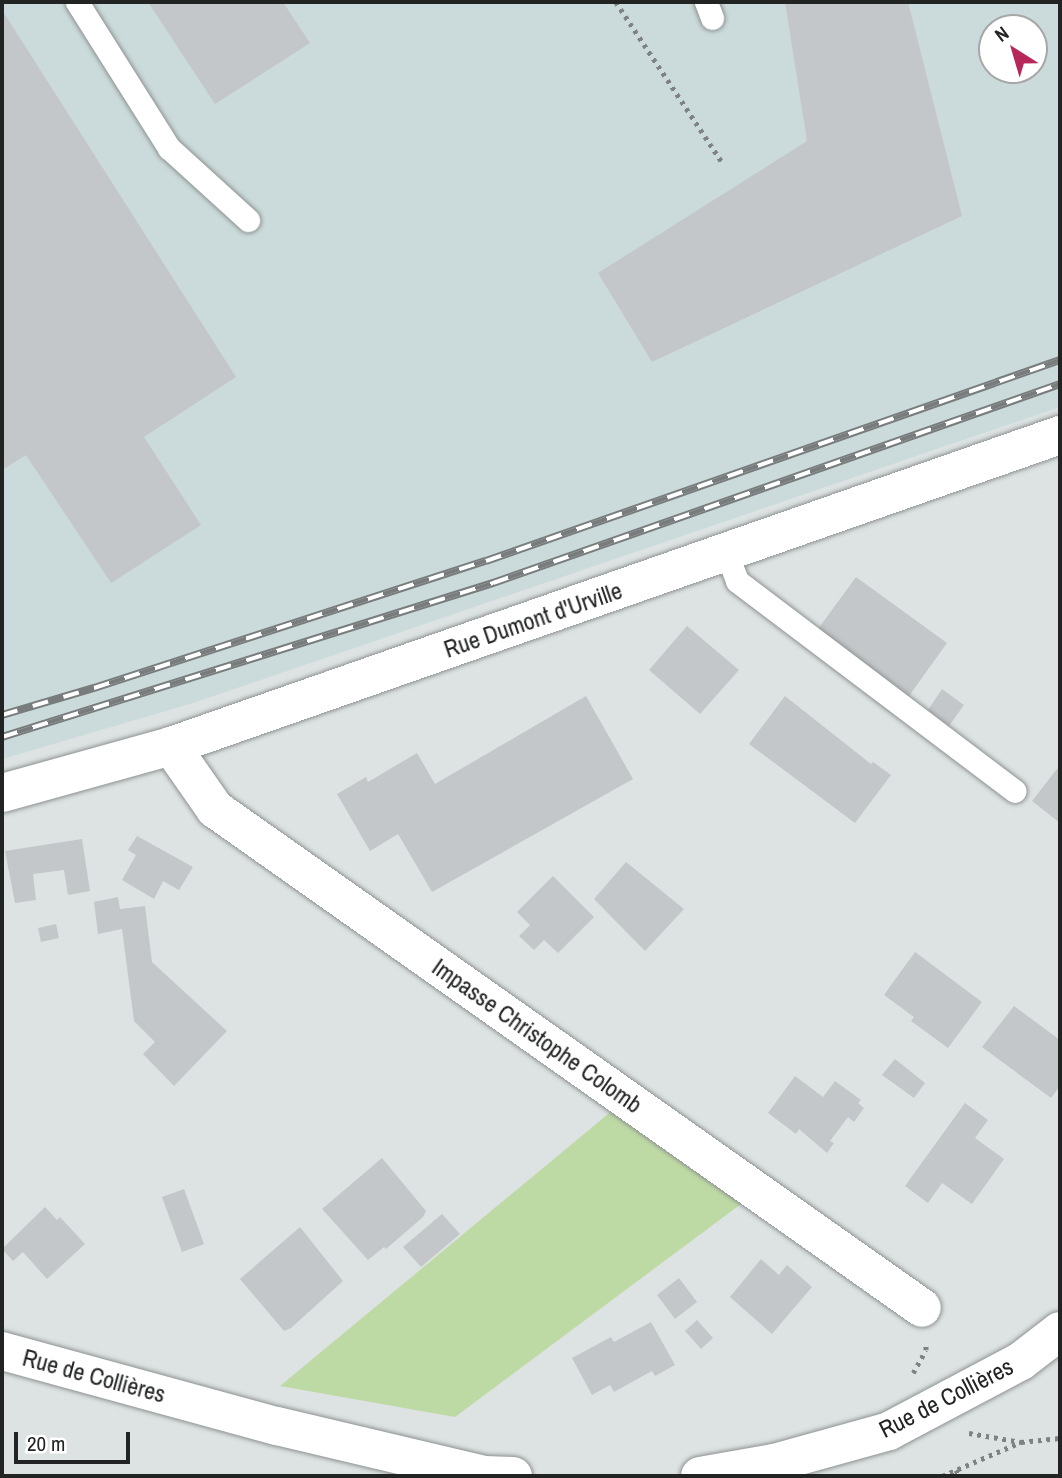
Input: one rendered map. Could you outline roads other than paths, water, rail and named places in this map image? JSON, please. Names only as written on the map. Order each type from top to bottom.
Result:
[{"type":"street","name":"Rue Dumont d'Urville","points":[[2,793],[171,747],[1060,435]]},
{"type":"street","name":"Impasse Christophe Colomb","points":[[171,747],[215,809],[922,1308]]},
{"type":"street","name":"Rue de Collières","points":[[700,1476],[775,1463],[890,1431],[1021,1360],[1060,1331]]},
{"type":"street","name":"Rue de Collières","points":[[2,1351],[277,1426],[484,1475],[513,1476]]},
{"type":"lane","points":[[77,2],[170,148],[248,220]]},
{"type":"lane","points":[[726,552],[737,581],[1016,791]]},
{"type":"railway","points":[[2,715],[94,688],[486,561],[1060,360]]},
{"type":"railway","points":[[2,737],[493,583],[1060,384]]}]
